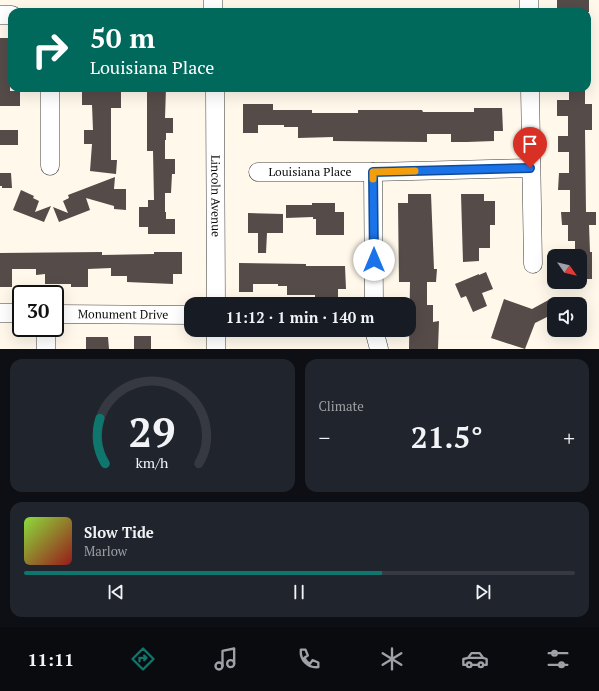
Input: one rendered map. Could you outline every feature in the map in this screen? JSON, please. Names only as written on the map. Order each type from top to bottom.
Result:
[{"type":"street","points":[[50,92],[50,166]]},
{"type":"street","name":"Lincoln Avenue","points":[[214,92],[216,297]]},
{"type":"street","points":[[530,92],[530,168],[533,264]]},
{"type":"street","name":"Louisiana Place","points":[[258,172],[373,172],[530,168]]},
{"type":"street","points":[[373,172],[374,297]]},
{"type":"street","points":[[0,313],[12,314]]},
{"type":"street","name":"Monument Drive","points":[[64,314],[184,315]]},
{"type":"street","points":[[46,337],[46,349]]},
{"type":"street","points":[[216,337],[216,349]]},
{"type":"street","points":[[376,337],[379,349]]},
{"type":"building","points":[[557,0],[589,0],[589,8],[557,8]]},
{"type":"building","points":[[0,38],[8,38],[8,92],[20,92],[20,106],[0,106]]},
{"type":"building","points":[[82,92],[121,92],[121,108],[111,108],[111,160],[117,160],[116,174],[90,171],[92,144],[84,144],[84,130],[93,130],[92,105],[82,105]]},
{"type":"building","points":[[147,92],[166,92],[165,118],[173,118],[173,133],[166,133],[165,159],[175,159],[175,174],[172,174],[171,193],[165,193],[165,212],[166,219],[175,219],[175,234],[148,234],[148,227],[139,227],[139,207],[148,207],[148,200],[154,200],[153,151],[147,151]]},
{"type":"building","points":[[569,92],[585,92],[585,104],[592,104],[592,130],[585,130],[586,212],[596,212],[596,225],[589,225],[590,252],[592,252],[592,279],[587,279],[587,249],[575,249],[575,241],[568,241],[568,225],[562,225],[561,212],[570,212],[570,190],[558,190],[559,173],[569,173],[569,152],[558,152],[558,136],[568,136],[568,116],[557,116],[557,100],[569,100]]},
{"type":"building","points":[[243,104],[273,104],[273,110],[312,110],[312,113],[358,113],[358,110],[474,112],[474,108],[502,108],[503,131],[494,131],[494,141],[467,142],[451,142],[451,134],[427,134],[427,142],[333,141],[333,137],[298,138],[298,127],[284,127],[284,125],[258,125],[258,133],[243,133]]},
{"type":"building","points":[[0,130],[18,130],[18,145],[0,145]]},
{"type":"building","points":[[0,173],[11,173],[12,188],[2,188],[2,186],[0,186]]},
{"type":"building","points":[[115,177],[114,189],[126,189],[126,210],[114,209],[114,206],[86,198],[90,210],[59,222],[53,207],[68,213],[63,201],[69,198],[68,195]]},
{"type":"building","points":[[21,190],[34,196],[33,198],[39,201],[35,212],[51,206],[44,222],[13,210]]},
{"type":"building","points":[[408,194],[431,194],[434,269],[437,269],[436,282],[427,282],[427,305],[433,305],[433,322],[439,321],[438,349],[409,349],[409,337],[416,337],[416,297],[410,297],[410,282],[399,282],[398,203],[408,203]]},
{"type":"building","points":[[461,194],[484,194],[484,201],[495,201],[495,225],[490,225],[490,248],[479,248],[479,261],[463,262]]},
{"type":"building","points":[[312,203],[335,203],[335,212],[344,212],[344,235],[316,235],[316,219],[313,219],[313,217],[286,218],[286,205],[312,205]]},
{"type":"building","points":[[248,213],[283,214],[283,233],[267,233],[266,253],[258,253],[258,233],[248,233]]},
{"type":"building","points":[[102,252],[102,255],[182,252],[182,274],[173,274],[173,284],[127,282],[127,276],[111,276],[111,268],[88,269],[88,287],[71,287],[71,284],[45,284],[45,274],[36,275],[36,269],[12,269],[12,287],[0,287],[0,253]]},
{"type":"building","points":[[239,263],[345,266],[346,289],[338,289],[338,297],[287,295],[287,286],[278,286],[278,284],[253,284],[253,292],[239,292]]},
{"type":"building","points":[[486,272],[493,289],[482,293],[487,306],[473,312],[466,296],[461,298],[455,284]]},
{"type":"building","points":[[504,299],[532,309],[547,301],[547,317],[535,323],[525,349],[491,338]]},
{"type":"building","points":[[134,336],[151,336],[151,349],[134,349]]},
{"type":"building","points":[[86,337],[108,337],[109,349],[86,349]]},
{"type":"slow traffic","points":[[373,179],[373,172],[415,171]]},
{"type":"route","points":[[374,260],[373,172],[530,168]]}]
